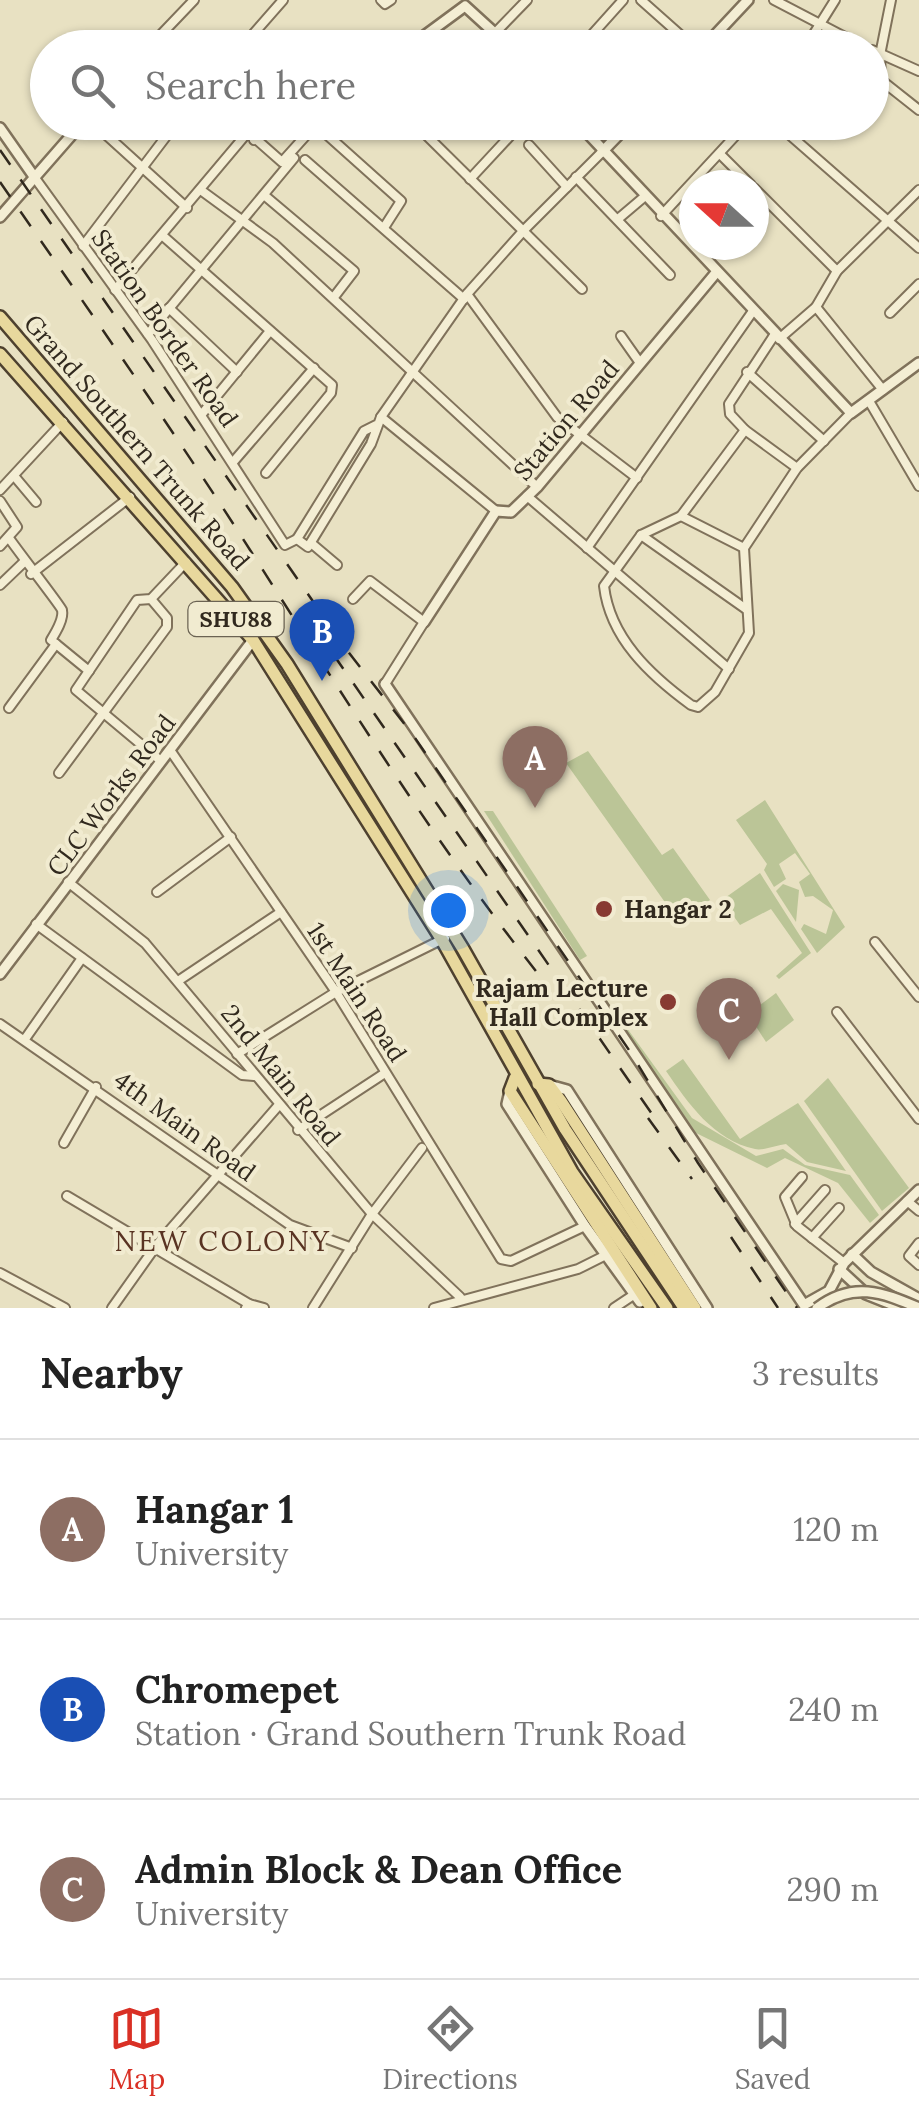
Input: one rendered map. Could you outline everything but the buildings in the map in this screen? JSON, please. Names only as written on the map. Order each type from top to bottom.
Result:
[{"type":"main road","name":"Grand Southern Trunk Road","points":[[0,317],[238,595],[287,664],[448,937],[515,1078],[572,1172],[666,1308]]},
{"type":"main road","name":"Grand Southern Trunk Road","points":[[0,354],[253,640],[544,1084],[684,1308]]},
{"type":"main road","points":[[515,1078],[510,1091],[648,1308]]},
{"type":"main road","points":[[544,1084],[561,1100],[695,1308]]},
{"type":"street","points":[[167,30],[194,0]]},
{"type":"street","points":[[257,30],[283,0]]},
{"type":"street","points":[[381,0],[385,4],[391,0]]},
{"type":"street","points":[[498,30],[527,0]]},
{"type":"street","points":[[596,30],[623,0]]},
{"type":"street","points":[[641,0],[675,30]]},
{"type":"street","points":[[720,30],[748,0]]},
{"type":"street","points":[[774,0],[833,30]]},
{"type":"street","points":[[818,30],[836,0]]},
{"type":"street","points":[[880,30],[891,0]]},
{"type":"street","points":[[431,30],[466,3],[494,30]]},
{"type":"street","points":[[889,58],[919,71]]},
{"type":"street","points":[[889,87],[919,110]]},
{"type":"street","name":"Station Border Road","points":[[0,128],[148,334],[234,460],[285,544],[297,539]]},
{"type":"street","points":[[0,217],[67,140]]},
{"type":"street","points":[[112,140],[187,208]]},
{"type":"street","points":[[83,246],[163,140]]},
{"type":"street","points":[[115,290],[247,140]]},
{"type":"street","points":[[256,140],[282,162],[302,140]]},
{"type":"street","points":[[334,140],[402,201],[385,226]]},
{"type":"street","points":[[431,140],[582,289]]},
{"type":"street","points":[[470,178],[506,140]]},
{"type":"street","points":[[592,140],[851,413]]},
{"type":"street","points":[[378,421],[371,444],[308,546],[297,539],[364,431],[378,421],[466,296],[524,228],[613,140]]},
{"type":"street","points":[[661,216],[732,140]]},
{"type":"street","points":[[795,140],[919,248]]},
{"type":"street","points":[[529,146],[566,187]]},
{"type":"street","points":[[720,154],[736,170]]},
{"type":"street","points":[[148,334],[294,158]]},
{"type":"street","points":[[305,160],[466,296],[557,417],[578,438],[637,478]]},
{"type":"street","points":[[576,177],[670,275]]},
{"type":"street","points":[[202,190],[273,242],[536,487]]},
{"type":"street","points":[[797,468],[746,430],[728,408],[747,372],[777,337],[816,307],[837,271],[890,223],[919,190]]},
{"type":"street","points":[[264,195],[354,271],[334,297]]},
{"type":"street","points":[[618,219],[644,198]]},
{"type":"street","points":[[769,202],[837,271]]},
{"type":"street","points":[[163,236],[314,368],[332,389],[266,473]]},
{"type":"street","name":"Station Road","points":[[496,510],[505,515],[536,487],[715,274]]},
{"type":"street","points":[[890,313],[919,284]]},
{"type":"street","points":[[816,307],[882,390]]},
{"type":"street","points":[[169,308],[237,372]]},
{"type":"street","points":[[586,548],[752,312]]},
{"type":"street","points":[[202,414],[270,331]]},
{"type":"street","points":[[621,336],[640,363]]},
{"type":"street","points":[[746,430],[681,516],[641,536],[604,586],[614,626],[650,672],[690,705],[698,707],[715,692],[750,634],[744,548],[797,468],[851,413],[919,363]]},
{"type":"street","points":[[234,460],[314,368]]},
{"type":"street","points":[[747,372],[824,441]]},
{"type":"street","points":[[869,401],[919,486]]},
{"type":"street","points":[[378,421],[496,510],[385,684],[804,1304],[829,1290],[852,1254],[919,1190]]},
{"type":"street","points":[[0,490],[63,422]]},
{"type":"street","points":[[14,477],[36,502]]},
{"type":"street","points":[[527,496],[729,669]]},
{"type":"street","points":[[31,574],[130,498]]},
{"type":"street","points":[[0,501],[17,528],[0,546]]},
{"type":"street","points":[[681,516],[744,548]]},
{"type":"street","points":[[641,536],[746,610]]},
{"type":"street","points":[[9,538],[31,574],[61,607],[63,615],[51,640],[89,671]]},
{"type":"street","points":[[311,543],[337,565]]},
{"type":"street","points":[[160,761],[76,690],[137,600],[152,600],[187,561]]},
{"type":"street","points":[[0,585],[24,562]]},
{"type":"street","points":[[354,599],[370,581],[424,622]]},
{"type":"street","points":[[59,773],[166,628],[167,618],[152,600]]},
{"type":"street","name":"CLC Works Road","points":[[0,974],[253,640]]},
{"type":"street","points":[[9,708],[56,644]]},
{"type":"street","name":"1st Main Road","points":[[170,750],[336,992],[503,1260],[511,1261],[584,1226]]},
{"type":"street","points":[[157,892],[231,836]]},
{"type":"street","name":"2nd Main Road","points":[[68,882],[146,942],[278,1106],[372,1214],[460,1298]]},
{"type":"street","points":[[178,981],[281,912]]},
{"type":"street","points":[[36,924],[242,1075],[254,1076]]},
{"type":"street","points":[[237,1054],[336,992],[448,937]]},
{"type":"street","points":[[875,942],[919,997]]},
{"type":"street","points":[[25,1039],[82,958]]},
{"type":"street","points":[[837,1012],[919,1120]]},
{"type":"street","name":"4th Main Road","points":[[0,1024],[290,1225],[352,1248]]},
{"type":"street","points":[[298,1130],[385,1073]]},
{"type":"street","points":[[544,1084],[568,1090],[707,1308]]},
{"type":"street","points":[[64,1143],[96,1087]]},
{"type":"street","points":[[510,1091],[506,1104],[584,1226],[648,1308]]},
{"type":"street","points":[[112,1308],[156,1246],[278,1106]]},
{"type":"street","points":[[313,1308],[372,1214],[422,1148]]},
{"type":"street","points":[[802,1177],[784,1200],[795,1224],[866,1294],[901,1308]]},
{"type":"street","points":[[795,1224],[824,1190]]},
{"type":"street","points":[[67,1196],[156,1246],[247,1306],[264,1308]]},
{"type":"street","points":[[908,1201],[919,1211]]},
{"type":"street","points":[[812,1238],[839,1208]]},
{"type":"street","points":[[919,1243],[910,1256],[919,1265]]},
{"type":"street","points":[[852,1254],[871,1272],[919,1298]]},
{"type":"street","points":[[438,1307],[460,1298],[550,1278],[606,1255]]},
{"type":"street","points":[[0,1272],[65,1308]]},
{"type":"street","points":[[818,1308],[858,1290],[876,1290],[919,1308]]},
{"type":"street","points":[[614,1308],[636,1294]]},
{"type":"green space","points":[[588,751],[662,855],[673,848],[710,900],[679,922],[566,763]]},
{"type":"green space","points":[[765,800],[845,927],[817,953],[801,929],[804,924],[826,934],[833,910],[813,896],[805,897],[799,882],[810,874],[795,853],[779,864],[786,879],[774,887],[764,870],[767,864],[736,820]]},
{"type":"green space","points":[[484,811],[493,811],[587,956],[580,960]]},
{"type":"green space","points":[[760,873],[811,953],[779,979],[776,976],[802,953],[771,909],[740,925],[722,900]]},
{"type":"green space","points":[[783,884],[799,890],[796,922],[776,891]]},
{"type":"green space","points":[[582,966],[692,1118],[756,1156],[783,1149],[805,1165],[850,1175],[879,1215],[870,1223],[838,1183],[785,1158],[767,1168],[696,1133]]},
{"type":"green space","points":[[776,993],[794,1020],[766,1042],[748,1014]]},
{"type":"green space","points":[[683,1059],[740,1139],[798,1103],[846,1171],[807,1162],[786,1144],[758,1149],[726,1138],[693,1107],[666,1071]]},
{"type":"green space","points":[[828,1078],[909,1188],[882,1211],[804,1101]]},
{"type":"railway","points":[[0,150],[346,649],[413,735],[629,1050],[698,1163],[797,1308]]},
{"type":"railway","points":[[0,182],[207,484],[419,811],[539,975]]},
{"type":"railway","points":[[333,654],[661,1127]]},
{"type":"railway","points":[[648,1118],[692,1179]]},
{"type":"railway","points":[[731,1237],[778,1308]]},
{"type":"place","name":"Chromepet","points":[[322,681]]},
{"type":"place","name":"Hangar 1","points":[[535,808]]},
{"type":"place","name":"Hangar 2","points":[[604,909]]},
{"type":"place","name":"Rajam Lecture Hall Complex","points":[[668,1002]]},
{"type":"place","name":"Admin Block & Dean Office","points":[[729,1060]]},
{"type":"district","name":"NEW COLONY","points":[[223,1241]]}]
